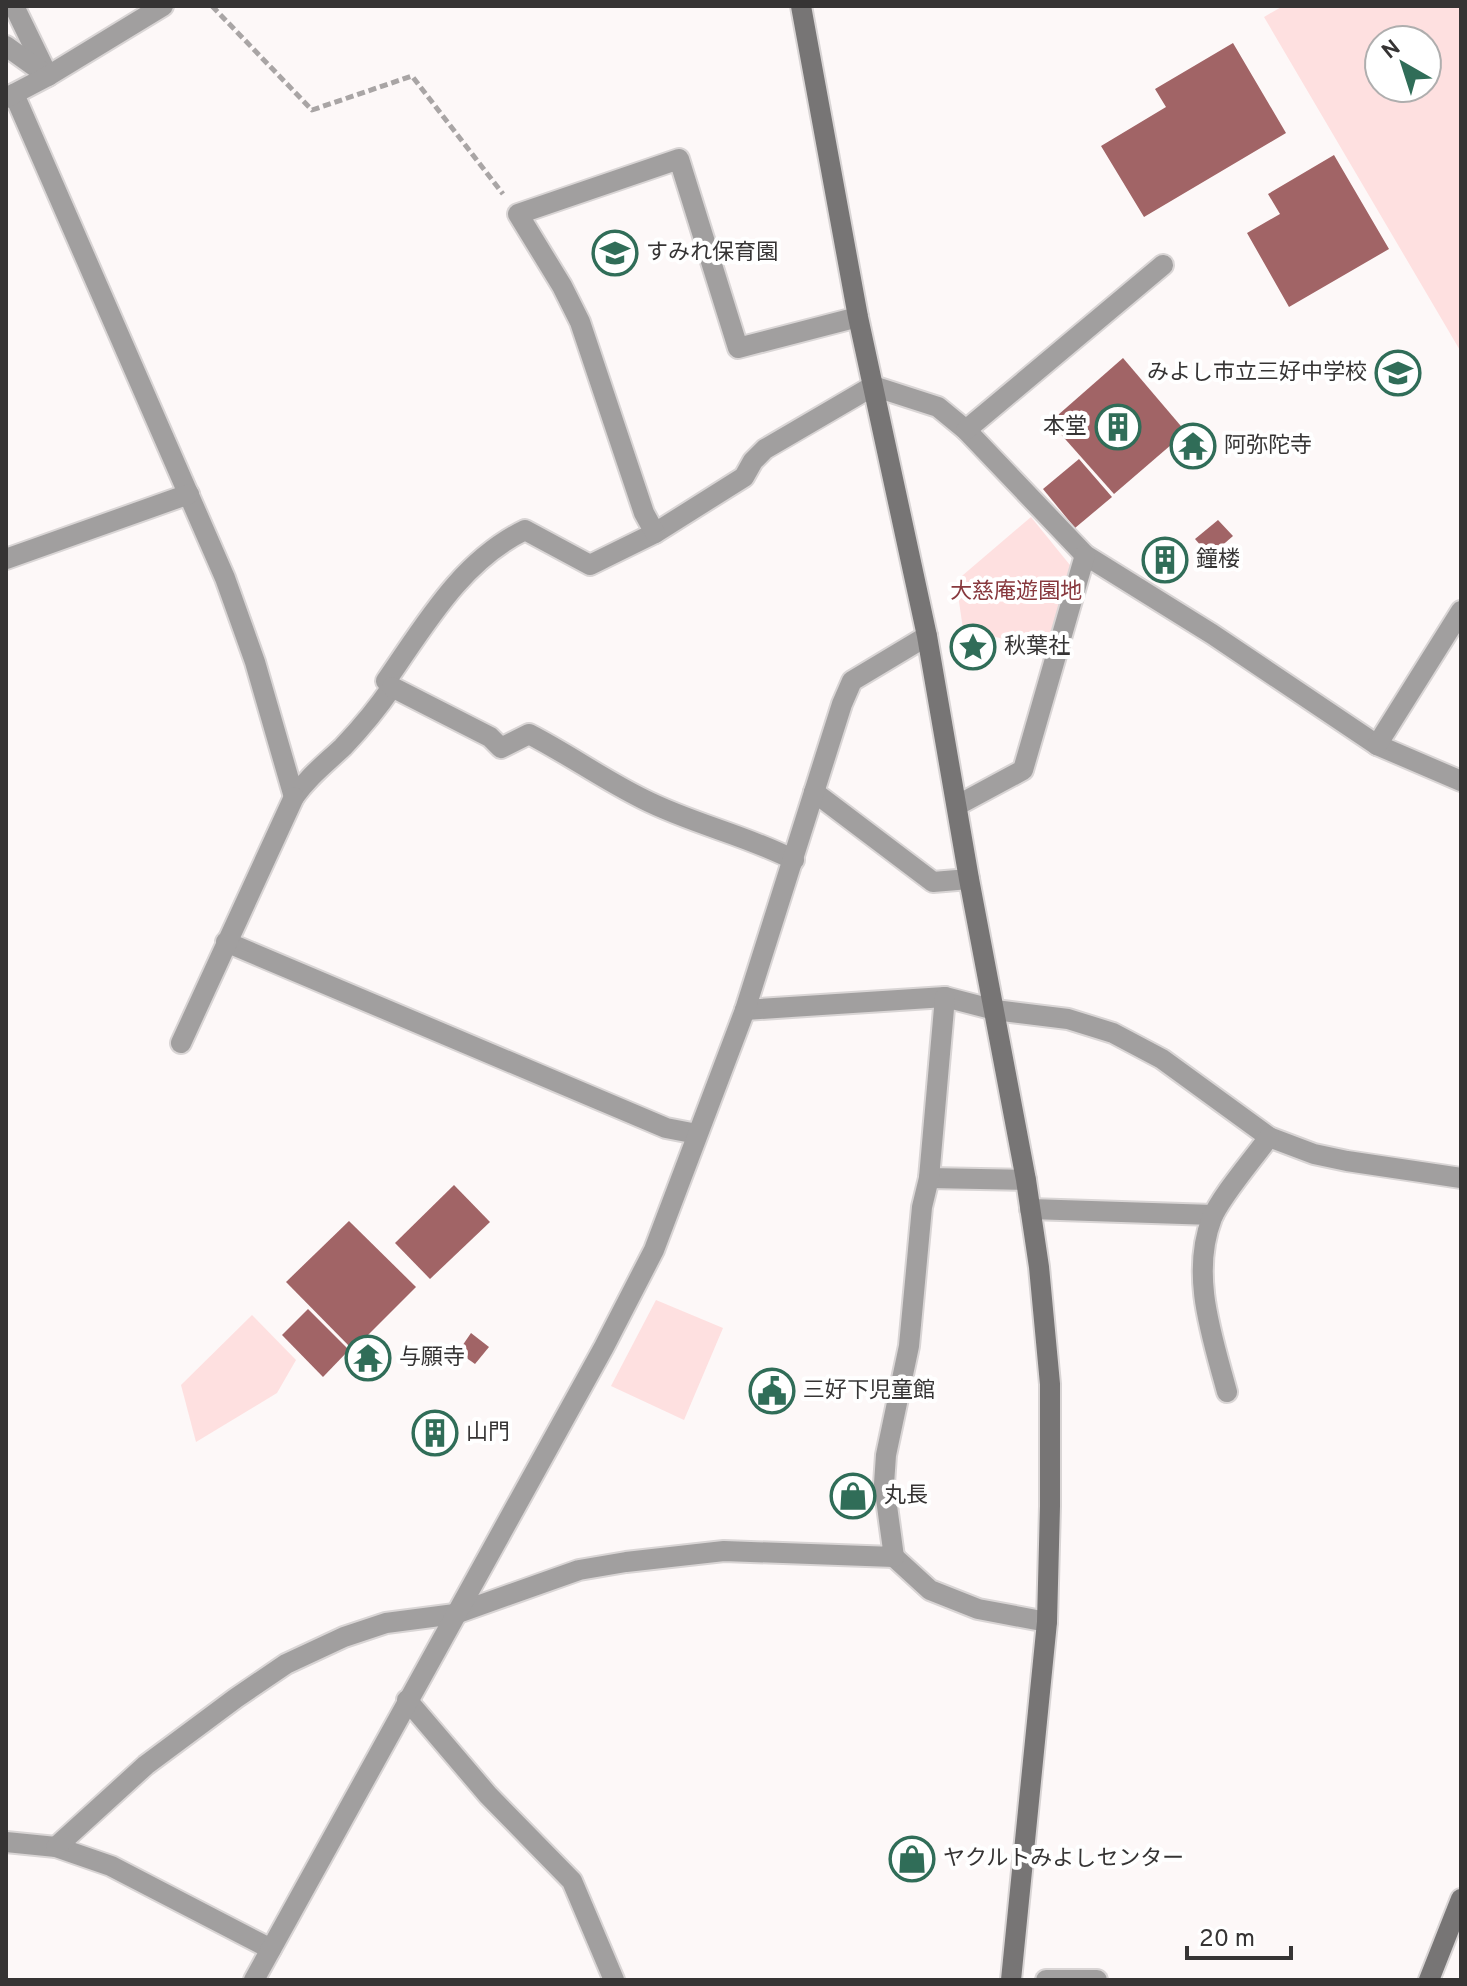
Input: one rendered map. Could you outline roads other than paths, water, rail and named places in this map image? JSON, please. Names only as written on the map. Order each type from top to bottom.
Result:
[{"type":"street","points":[[14,6],[48,76]]},
{"type":"street","points":[[163,6],[10,96],[225,578],[255,662],[294,797]]},
{"type":"street","points":[[801,6],[858,317],[927,636],[1026,1180],[1039,1267],[1050,1384],[1047,1622],[1011,1980]]},
{"type":"street","points":[[6,46],[48,76]]},
{"type":"street","points":[[655,533],[644,513],[580,322],[518,214],[679,159],[738,348],[858,317]]},
{"type":"street","points":[[966,430],[1163,265]]},
{"type":"street","points":[[794,860],[771,848],[700,825],[642,799],[529,734],[501,748],[490,737],[392,687],[386,681],[444,596],[499,542],[525,530],[590,565],[655,533],[744,477],[765,449],[873,386],[938,407],[966,430],[1085,555],[1212,634],[1377,745],[1461,781]]},
{"type":"street","points":[[6,559],[189,494]]},
{"type":"street","points":[[958,805],[1023,770],[1085,555]]},
{"type":"street","points":[[1377,745],[1461,611]]},
{"type":"street","points":[[254,1980],[604,1347],[654,1250],[745,1010],[852,681],[927,636]]},
{"type":"street","points":[[181,1043],[294,797],[307,779],[372,715],[392,687]]},
{"type":"street","points":[[814,792],[933,882],[969,879]]},
{"type":"street","points":[[226,942],[666,1128],[697,1134]]},
{"type":"street","points":[[745,1010],[945,997],[995,1010],[1068,1019],[1113,1033],[1162,1059],[1269,1137],[1314,1154],[1461,1178]]},
{"type":"street","points":[[945,997],[929,1178],[922,1207],[909,1346],[886,1455],[884,1484],[894,1557],[930,1590],[978,1609],[1047,1622]]},
{"type":"street","points":[[1227,1392],[1205,1311],[1204,1250],[1213,1215],[1269,1137]]},
{"type":"street","points":[[929,1178],[1026,1180]]},
{"type":"street","points":[[1030,1209],[1213,1215]]},
{"type":"street","points":[[56,1847],[146,1765],[286,1664],[344,1637],[386,1623],[455,1614],[579,1570],[626,1562],[724,1551],[894,1557]]},
{"type":"street","points":[[407,1700],[488,1795],[572,1881],[614,1980]]},
{"type":"street","points":[[6,1842],[56,1847],[111,1866],[271,1949]]},
{"type":"street","points":[[1429,1980],[1461,1899]]},
{"type":"street","points":[[1046,1980],[1097,1980]]},
{"type":"place","name":"すみれ保育園","points":[[615,253]]},
{"type":"place","name":"みよし市立三好中学校","points":[[1398,373]]},
{"type":"place","name":"本堂","points":[[1118,427]]},
{"type":"place","name":"阿弥陀寺","points":[[1193,446]]},
{"type":"place","name":"鐘楼","points":[[1165,560]]},
{"type":"place","name":"秋葉社","points":[[973,647]]},
{"type":"place","name":"与願寺","points":[[368,1358]]},
{"type":"place","name":"三好下児童館","points":[[772,1391]]},
{"type":"place","name":"山門","points":[[435,1433]]},
{"type":"place","name":"丸長","points":[[853,1496]]},
{"type":"place","name":"ヤクルトみよしセンター","points":[[912,1859]]},
{"type":"park label","name":"大慈庵遊園地","points":[[1016,592]]}]
